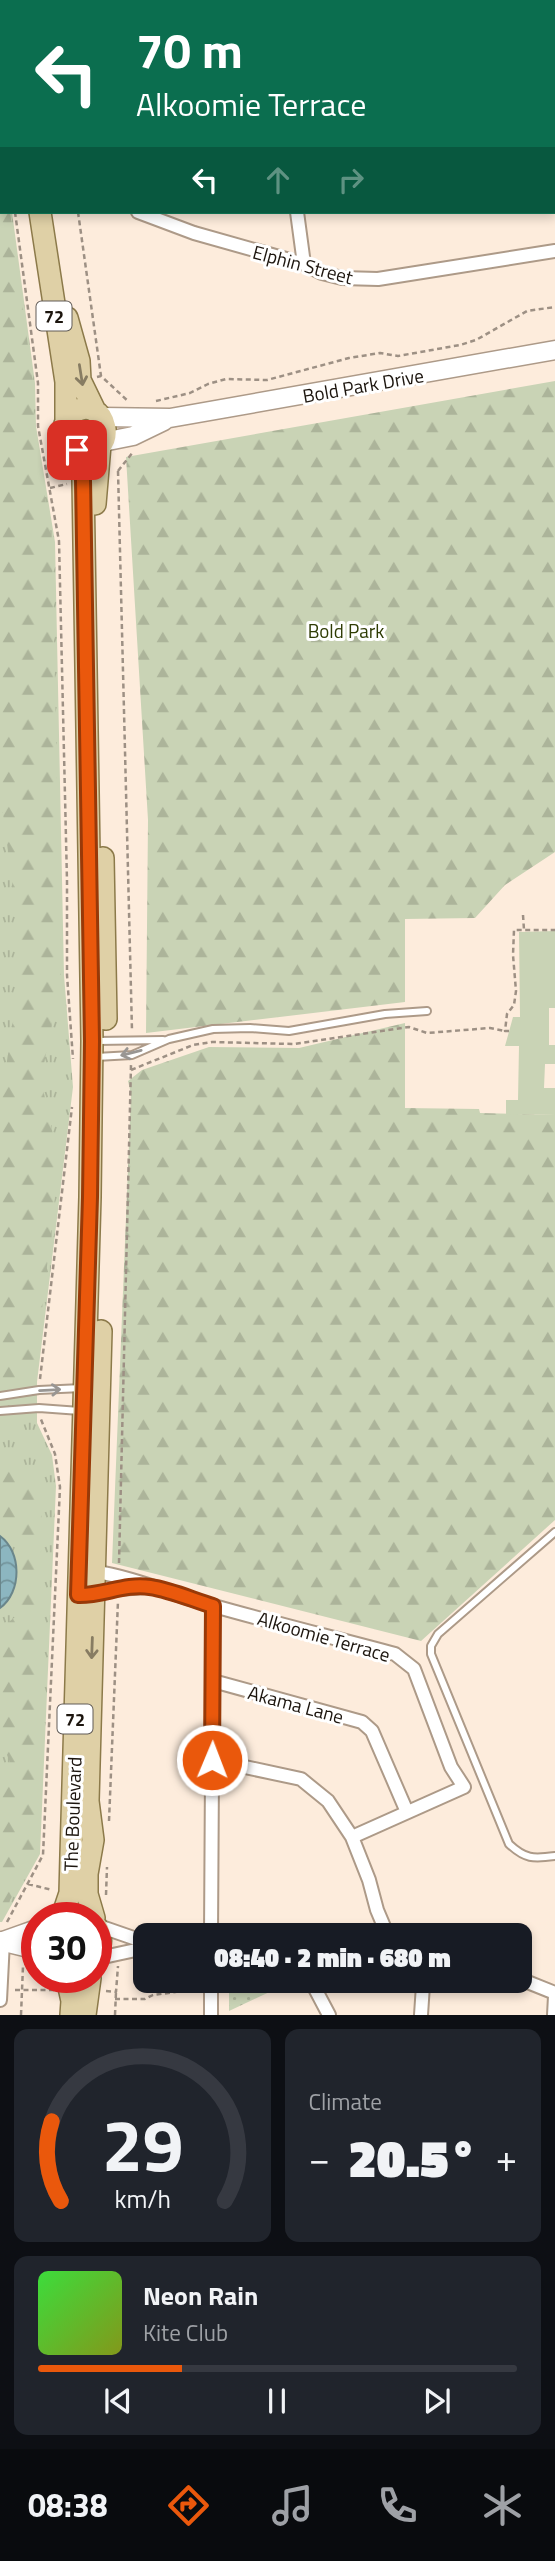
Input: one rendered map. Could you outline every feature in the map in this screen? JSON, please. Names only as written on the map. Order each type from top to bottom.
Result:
[{"type":"main road","name":"The Boulevard","points":[[40,214],[66,382],[64,432],[66,440],[77,450],[83,480],[94,1052]]},
{"type":"main road","name":"The Boulevard","points":[[52,214],[68,324],[79,361],[80,380],[106,433],[101,443],[94,510],[92,1412],[86,1595],[70,1893],[67,1902]]},
{"type":"main road","points":[[66,419],[78,411],[88,409],[98,414]]},
{"type":"main road","points":[[77,450],[92,450],[101,443]]},
{"type":"main road","name":"The Boulevard","points":[[86,1595],[88,1801],[93,1840],[86,1874],[89,1902]]},
{"type":"main road","points":[[70,1993],[71,2015]]},
{"type":"main road","points":[[85,2015],[88,1993]]},
{"type":"street","name":"Elphin Street","points":[[143,214],[194,233],[304,264],[321,273],[358,280],[555,251]]},
{"type":"street","points":[[297,214],[304,264]]},
{"type":"street","name":"Bold Park Drive","points":[[98,414],[170,418],[555,350]]},
{"type":"street","name":"Bold Park Drive","points":[[101,443],[133,436],[170,418]]},
{"type":"street","name":"Alkoomie Terrace","points":[[87,1571],[118,1583],[131,1579],[213,1606],[395,1654],[414,1669],[452,1767],[464,1787],[407,1812]]},
{"type":"street","points":[[86,1595],[118,1583]]},
{"type":"street","points":[[211,1923],[213,1606]]},
{"type":"street","name":"Akama Lane","points":[[213,1681],[362,1722],[372,1731],[407,1812]]},
{"type":"street","points":[[212,1760],[301,1779],[328,1801],[352,1837],[382,1923]]},
{"type":"street","points":[[352,1837],[407,1812]]},
{"type":"street","points":[[112,1931],[133,1938]]},
{"type":"street","points":[[3,1936],[21,1932]]},
{"type":"street","points":[[3,1936],[21,1943]]},
{"type":"street","points":[[0,2000],[3,1936]]},
{"type":"street","points":[[112,1955],[133,1951]]},
{"type":"street","points":[[532,1984],[555,1995],[554,2015]]},
{"type":"street","points":[[211,1993],[211,2015]]},
{"type":"street","points":[[317,1993],[329,2015]]},
{"type":"street","points":[[421,1993],[421,2015]]},
{"type":"lane","points":[[94,1052],[132,1041],[169,1039],[214,1029],[289,1031],[405,1011],[427,1011]]},
{"type":"lane","points":[[94,1052],[132,1055],[169,1039]]},
{"type":"lane","points":[[0,1396],[39,1390],[92,1388]]},
{"type":"lane","points":[[0,1411],[39,1408],[92,1412]]},
{"type":"lane","points":[[555,1532],[438,1634],[431,1646],[431,1654],[509,1844],[522,1856],[555,1856]]},
{"type":"path","points":[[15,214],[38,383],[38,426],[59,541],[67,975],[94,1052]]},
{"type":"path","points":[[78,214],[101,376]]},
{"type":"path","points":[[146,404],[190,393],[226,379],[267,380],[349,358],[380,353],[405,355],[460,345],[476,340],[527,310],[555,307]]},
{"type":"path","points":[[118,471],[132,1041]]},
{"type":"path","points":[[523,915],[524,930]]},
{"type":"path","points":[[131,1070],[193,1045],[212,1042],[294,1044],[409,1027],[426,1033],[490,1028],[507,1031],[507,1014],[514,1005],[516,991],[513,933],[517,929],[555,930]]},
{"type":"path","points":[[109,1827],[132,1055]]},
{"type":"path","points":[[39,1390],[73,1101]]},
{"type":"path","points":[[3,1936],[43,1855],[60,1487],[55,1454],[40,1421],[39,1408]]},
{"type":"path","points":[[106,1895],[107,1868]]},
{"type":"path","points":[[115,2015],[116,1992]]},
{"type":"path","points":[[22,1993],[22,2015]]},
{"type":"path","points":[[115,1999],[145,1999],[153,1995],[173,1993]]},
{"type":"green space","points":[[0,214],[12,214],[35,383],[36,426],[55,542],[64,975],[73,1087],[37,1382],[37,1423],[52,1455],[56,1486],[40,1854],[0,1922]]},
{"type":"green space","points":[[0,214],[10,214],[33,383],[34,426],[52,542],[61,974],[41,1080],[59,1162],[34,1379],[0,1380],[0,1105],[23,960],[0,792]]},
{"type":"green space","name":"Bold Park","points":[[555,381],[555,852],[505,885],[475,918],[405,919],[405,1002],[146,1033],[148,820],[126,457]]},
{"type":"green space","points":[[555,931],[555,1008],[549,1008],[549,1045],[555,1045],[555,1064],[545,1064],[544,1088],[555,1088],[555,1115],[506,1114],[506,1100],[518,1100],[519,1046],[505,1046],[513,1017],[520,1017],[519,932]]},
{"type":"green space","points":[[405,1023],[405,1108],[479,1109],[480,1113],[555,1115],[555,1520],[421,1641],[112,1563],[131,1094],[128,1081],[142,1070],[209,1047],[299,1048]]},
{"type":"green space","points":[[0,1462],[42,1485],[37,1854],[0,1917],[0,1767],[10,1762],[0,1738],[0,1629],[15,1617],[21,1568],[16,1546],[0,1526]]},
{"type":"green space","points":[[229,1993],[267,1993],[229,2011]]},
{"type":"water","points":[[0,1536],[12,1552],[16,1572],[12,1592],[0,1608]]},
{"type":"route","points":[[77,450],[83,480],[92,1041],[78,1595],[94,1596],[118,1589],[149,1586],[213,1606],[212,1760]]}]
